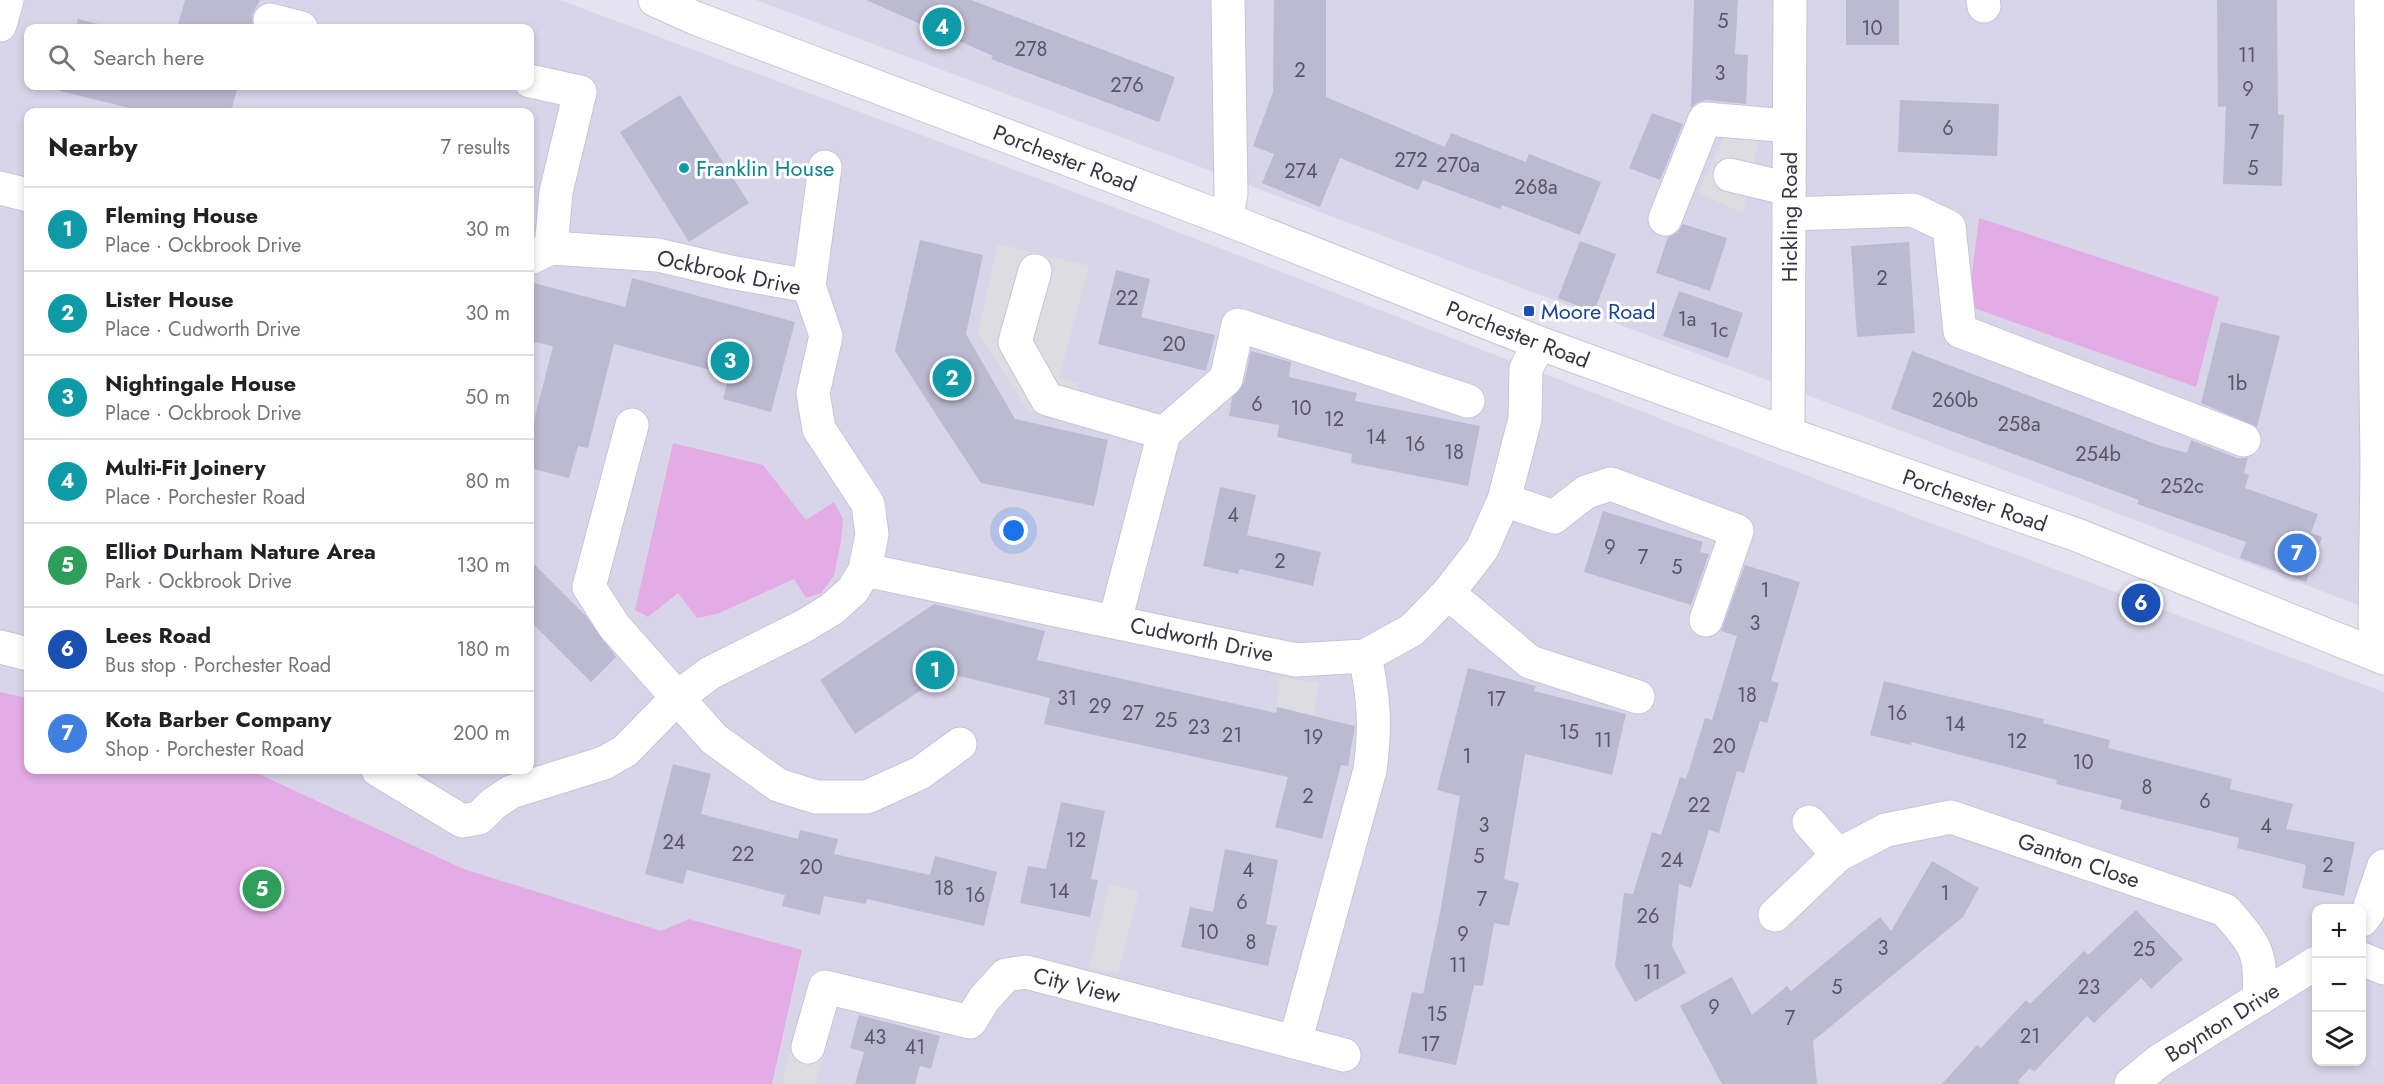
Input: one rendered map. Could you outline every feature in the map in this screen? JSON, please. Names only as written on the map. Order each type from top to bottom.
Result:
[{"type":"street","points":[[0,25],[7,0]]},
{"type":"street","name":"Porchester Road","points":[[655,0],[706,22],[1226,219],[1539,343],[1788,435],[2077,535],[2382,657]]},
{"type":"street","points":[[1226,219],[1231,194],[1228,0]]},
{"type":"street","name":"Hickling Road","points":[[1788,435],[1790,0]]},
{"type":"street","points":[[2371,0],[2377,463],[2374,624],[2382,657]]},
{"type":"street","points":[[270,20],[286,24]]},
{"type":"street","points":[[534,82],[580,92],[540,253]]},
{"type":"street","points":[[1665,219],[1704,119],[1789,126]]},
{"type":"street","points":[[808,286],[825,167]]},
{"type":"street","points":[[1730,175],[1789,202],[1912,210],[1949,227],[1960,331],[2244,440]]},
{"type":"street","points":[[0,188],[24,194]]},
{"type":"street","name":"Ockbrook Drive","points":[[385,774],[462,821],[479,818],[493,804],[511,792],[604,763],[625,751],[678,697],[710,673],[767,646],[832,609],[853,590],[865,570],[872,534],[868,504],[819,429],[813,393],[826,336],[808,286],[730,272],[658,255],[540,253]]},
{"type":"street","points":[[1035,272],[1015,342],[1047,399],[1164,433],[1226,379],[1238,325],[1468,401]]},
{"type":"street","name":"Cudworth Drive","points":[[1164,433],[1115,621],[1295,670],[1365,656],[1412,630],[1448,593],[1482,549],[1504,500],[1525,419],[1526,369],[1539,343]]},
{"type":"street","points":[[632,425],[589,587],[614,626],[714,739],[778,785],[816,797],[867,797],[920,773],[960,744]]},
{"type":"street","points":[[1504,500],[1554,517],[1586,492],[1611,484],[1737,531],[1706,620]]},
{"type":"street","points":[[865,570],[1115,621]]},
{"type":"street","points":[[1448,593],[1530,662],[1638,697]]},
{"type":"street","points":[[0,647],[24,653]]},
{"type":"street","points":[[1294,1042],[1370,770],[1376,730],[1373,693],[1365,656]]},
{"type":"street","name":"Ganton Close","points":[[1775,915],[1838,855],[1886,830],[1951,817],[2225,910],[2252,942],[2261,966],[2259,999]]},
{"type":"street","points":[[1809,822],[1838,855]]},
{"type":"street","points":[[2366,914],[2384,866]]},
{"type":"street","points":[[2366,962],[2384,968]]},
{"type":"street","name":"Boynton Drive","points":[[2131,1084],[2158,1061],[2312,966]]},
{"type":"street","name":"City View","points":[[810,1042],[825,987],[970,1022],[984,999],[1006,975],[1026,972],[1100,980],[1294,1042],[1344,1055]]},
{"type":"shaded area","points":[[0,0],[560,0],[1093,199],[1904,513],[2384,692],[2384,1084],[772,1084],[802,951],[689,919],[661,932],[585,909],[464,869],[259,774],[534,774],[534,108],[24,108],[24,697],[0,692]]},
{"type":"shaded area","points":[[756,0],[2384,0],[2384,615],[1836,406]]},
{"type":"shaded area","points":[[1727,129],[1760,134],[1743,213],[1698,193]]},
{"type":"shaded area","points":[[1979,218],[2219,297],[2196,387],[1968,306]]},
{"type":"shaded area","points":[[998,244],[1089,266],[1059,378],[1080,383],[1069,422],[1028,411],[978,332]]},
{"type":"shaded area","points":[[673,443],[763,465],[806,520],[834,502],[843,519],[841,541],[834,576],[821,593],[806,598],[794,579],[717,614],[697,618],[678,593],[648,617],[635,610]]},
{"type":"shaded area","points":[[1280,677],[1319,683],[1314,715],[1276,706]]},
{"type":"shaded area","points":[[0,692],[24,697],[24,774],[259,774],[464,869],[661,931],[689,919],[802,950],[772,1084],[0,1084]]},
{"type":"shaded area","points":[[1110,884],[1139,891],[1118,974],[1089,967]]},
{"type":"shaded area","points":[[792,1043],[824,1052],[816,1084],[782,1084]]},
{"type":"building","points":[[185,0],[260,0],[252,15],[253,24],[178,24]]},
{"type":"building","points":[[866,0],[971,0],[1175,77],[1159,122],[991,59],[993,56]]},
{"type":"building","points":[[1274,0],[1326,0],[1326,97],[1445,147],[1451,133],[1526,162],[1529,154],[1601,182],[1580,235],[1502,205],[1500,209],[1423,180],[1418,190],[1340,158],[1320,207],[1262,183],[1274,154],[1253,146],[1273,92]]},
{"type":"building","points":[[1694,0],[1738,0],[1735,54],[1748,55],[1746,104],[1706,100],[1696,103],[1691,108]]},
{"type":"building","points":[[1846,0],[1899,0],[1899,45],[1846,45]]},
{"type":"building","points":[[2217,0],[2277,0],[2278,114],[2284,115],[2282,186],[2223,184],[2226,106],[2218,107]]},
{"type":"building","points":[[78,19],[99,24],[77,24]]},
{"type":"building","points":[[237,90],[232,108],[130,108],[60,91]]},
{"type":"building","name":"Franklin House","points":[[680,95],[749,203],[689,242],[620,132]]},
{"type":"building","points":[[1900,100],[1999,104],[1997,156],[1898,152]]},
{"type":"building","points":[[1652,113],[1683,124],[1660,180],[1629,168]]},
{"type":"building","points":[[1683,224],[1727,238],[1710,291],[1656,273],[1668,237],[1677,233]]},
{"type":"building","points":[[920,240],[983,255],[966,334],[1015,419],[1108,440],[1094,506],[981,483],[935,413],[895,351]]},
{"type":"building","points":[[1580,241],[1616,254],[1594,312],[1558,298]]},
{"type":"building","points":[[1909,242],[1915,333],[1857,337],[1851,246]]},
{"type":"building","points":[[1116,270],[1150,279],[1141,317],[1215,335],[1206,371],[1098,344]]},
{"type":"building","points":[[632,278],[795,322],[771,412],[723,399],[729,375],[614,344],[588,448],[578,446],[569,478],[534,469],[534,420],[553,346],[534,342],[534,283],[625,307]]},
{"type":"building","points":[[1679,291],[1743,313],[1728,358],[1663,336]]},
{"type":"building","points":[[2221,322],[2280,336],[2257,427],[2201,403]]},
{"type":"building","points":[[1251,351],[1291,362],[1289,377],[1357,393],[1355,401],[1480,426],[1468,486],[1351,463],[1352,454],[1277,437],[1279,425],[1229,416],[1232,398],[1244,383]]},
{"type":"building","points":[[1912,351],[2158,445],[2187,453],[2191,440],[2237,458],[2248,458],[2244,473],[2249,475],[2245,488],[2318,514],[2311,533],[2322,537],[2306,582],[2240,558],[2246,542],[2137,504],[2139,500],[1891,409]]},
{"type":"building","points":[[1220,487],[1256,495],[1247,535],[1321,552],[1313,586],[1240,569],[1238,574],[1203,566]]},
{"type":"building","points":[[1603,511],[1703,542],[1700,552],[1709,554],[1691,605],[1584,572]]},
{"type":"building","points":[[534,564],[586,616],[616,657],[591,682],[534,625]]},
{"type":"building","points":[[1745,565],[1800,582],[1771,681],[1779,683],[1767,723],[1760,721],[1744,773],[1737,771],[1719,833],[1709,830],[1691,888],[1679,884],[1672,946],[1686,973],[1635,1002],[1615,966],[1624,893],[1633,894],[1652,832],[1661,835],[1680,777],[1686,779],[1705,718],[1712,720],[1737,636],[1721,631]]},
{"type":"building","points":[[934,604],[1045,631],[1037,660],[1276,713],[1277,707],[1355,726],[1348,766],[1341,765],[1322,839],[1275,827],[1288,777],[1044,724],[1050,698],[947,673],[855,734],[820,680]]},
{"type":"building","points":[[1468,668],[1536,686],[1534,691],[1626,714],[1612,775],[1525,754],[1504,879],[1519,883],[1509,926],[1494,923],[1483,986],[1474,985],[1456,1065],[1398,1053],[1412,992],[1423,994],[1440,913],[1460,796],[1437,790]]},
{"type":"building","points":[[1884,681],[2044,719],[2043,723],[2110,740],[2108,748],[2232,779],[2230,789],[2293,804],[2286,829],[2355,842],[2344,896],[2302,888],[2306,865],[2237,848],[2239,838],[2120,809],[2122,800],[2056,784],[2057,780],[1911,742],[1911,745],[1870,735]]},
{"type":"building","points":[[673,764],[711,774],[701,814],[798,839],[800,830],[838,839],[834,854],[930,875],[935,856],[997,872],[984,926],[867,899],[866,904],[824,896],[820,915],[782,906],[785,895],[687,870],[683,884],[645,874]]},
{"type":"building","points":[[1061,802],[1105,811],[1091,879],[1098,880],[1090,917],[1020,903],[1028,866],[1046,869]]},
{"type":"building","points":[[1225,849],[1278,860],[1266,924],[1277,926],[1268,966],[1181,947],[1190,907],[1213,912]]},
{"type":"building","points":[[1932,861],[1979,888],[1963,917],[1813,1041],[1817,1084],[1722,1084],[1680,1006],[1732,977],[1752,1015],[1787,986],[1791,991],[1880,917],[1891,931]]},
{"type":"building","points":[[2136,910],[2183,959],[2151,989],[2141,978],[2094,1023],[2087,1016],[2034,1072],[2030,1068],[2018,1081],[2020,1084],[1942,1084],[1977,1045],[1981,1048],[2026,1000],[2030,1004],[2084,951],[2088,955]]},
{"type":"building","points":[[859,1015],[940,1036],[931,1069],[920,1066],[915,1084],[855,1084],[864,1052],[850,1048]]},
{"type":"place","name":"Multi-Fit Joinery","points":[[942,27]]},
{"type":"place","name":"Franklin House","points":[[684,168]]},
{"type":"place","name":"Moore Road","points":[[1529,311]]},
{"type":"place","name":"Nightingale House","points":[[730,361]]},
{"type":"place","name":"Lister House","points":[[952,378]]},
{"type":"place","name":"Kota Barber Company","points":[[2297,553]]},
{"type":"place","name":"Lees Road","points":[[2141,603]]},
{"type":"place","name":"Fleming House","points":[[935,670]]},
{"type":"place","name":"Elliot Durham Nature Area","points":[[262,889]]}]
